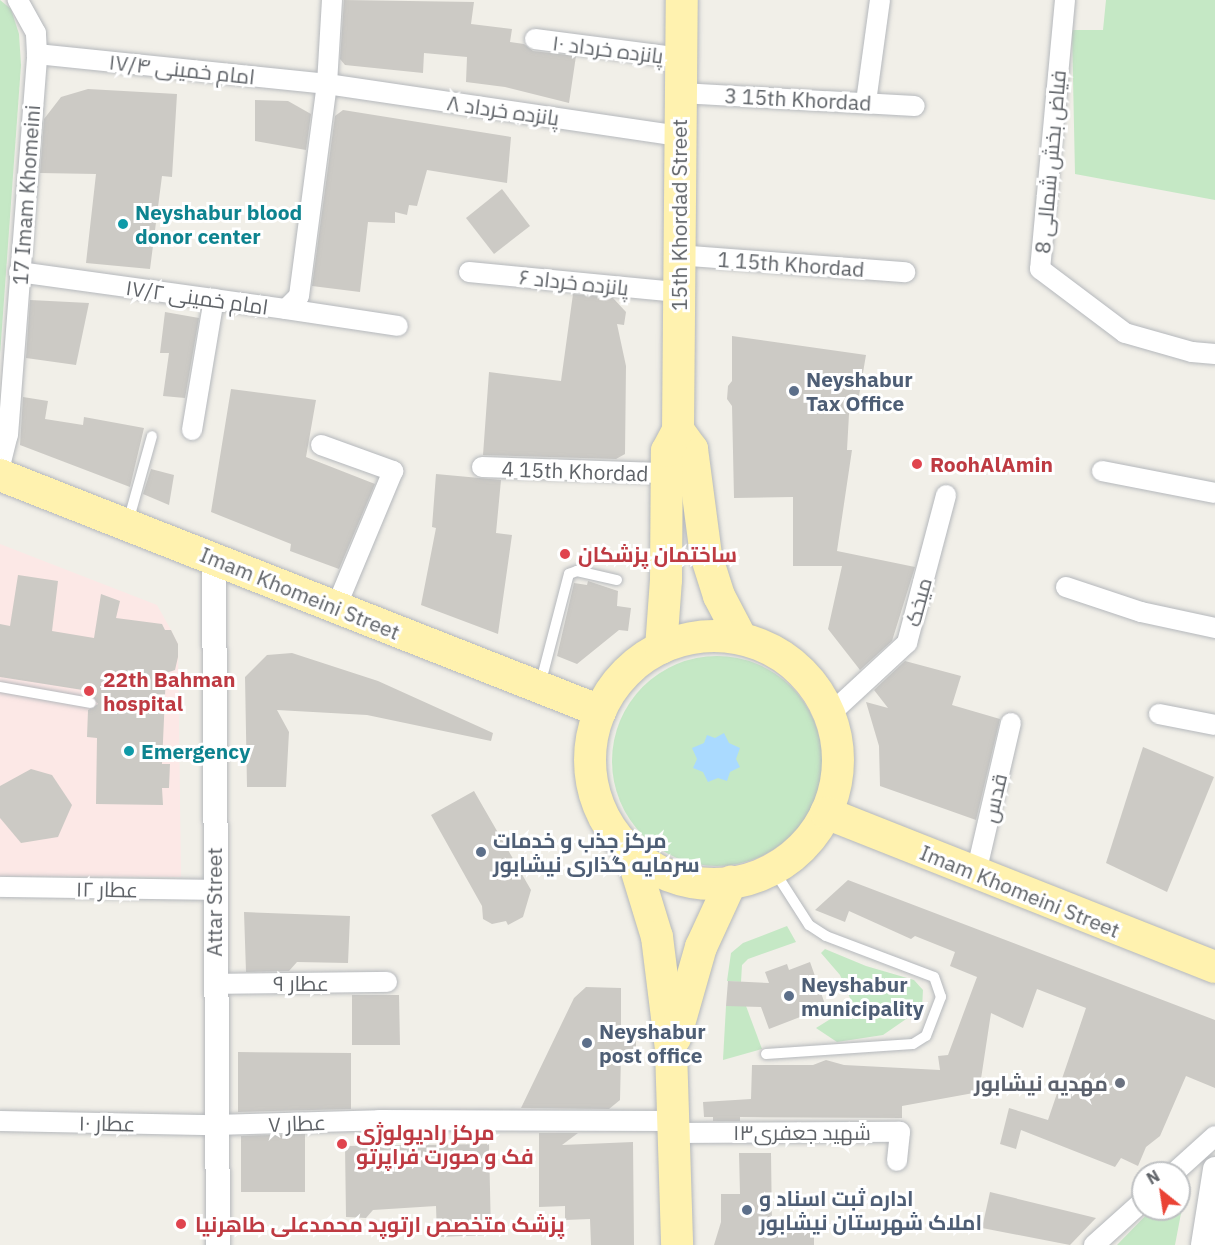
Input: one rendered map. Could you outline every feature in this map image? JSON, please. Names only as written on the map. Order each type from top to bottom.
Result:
[{"type":"main road","name":"15th Khordad Street","points":[[661,648],[667,450],[678,430],[677,255],[682,0]]},
{"type":"main road","points":[[678,430],[692,449],[706,555],[719,597],[740,636]]},
{"type":"main road","name":"Imam Khomeini Street","points":[[0,475],[600,711]]},
{"type":"main road","points":[[740,636],[785,658],[812,682],[830,714],[838,747],[837,781],[826,813],[813,836],[773,869],[731,882],[691,882],[659,871],[631,852],[611,829],[597,801],[591,772],[591,741],[600,711],[615,686],[635,664],[661,648],[688,639],[740,636]]},
{"type":"main road","name":"Imam Khomeini Street","points":[[826,813],[1215,967]]},
{"type":"main road","points":[[631,852],[657,938],[671,1050],[677,1245]]},
{"type":"main road","points":[[671,1050],[701,947],[731,882]]},
{"type":"street","name":"17 Imam Khomeini","points":[[0,466],[8,435],[37,54],[36,33],[18,0]]},
{"type":"street","name":"امام خمینی ۱۷/۲","points":[[20,272],[286,309],[299,296],[327,84],[332,0]]},
{"type":"street","points":[[866,102],[880,0]]},
{"type":"street","name":"فیاض بخش شمالی 8","points":[[1065,0],[1040,269],[1125,333],[1192,352],[1215,354]]},
{"type":"street","name":"پانزده خرداد ۱۰","points":[[535,39],[681,58]]},
{"type":"street","name":"امام خمینی ۱۷/۴","points":[[37,54],[327,84]]},
{"type":"street","name":"پانزده خرداد ۸","points":[[327,84],[679,136]]},
{"type":"street","name":"3 15th Khordad","points":[[681,93],[915,106]]},
{"type":"street","name":"1 15th Khordad","points":[[677,255],[905,272]]},
{"type":"street","name":"پانزده خرداد ۶","points":[[470,272],[678,292]]},
{"type":"street","points":[[192,430],[214,299]]},
{"type":"street","points":[[286,309],[398,326]]},
{"type":"street","points":[[321,446],[393,471],[336,608]]},
{"type":"street","name":"4 15th Khordad","points":[[482,467],[667,473]]},
{"type":"street","points":[[1102,471],[1215,493]]},
{"type":"street","name":"میخک","points":[[830,714],[907,643],[946,495]]},
{"type":"street","name":"Attar Street","points":[[214,559],[213,890],[218,1245]]},
{"type":"street","points":[[1066,587],[1141,612],[1215,628]]},
{"type":"street","points":[[1159,714],[1215,725]]},
{"type":"street","name":"قدس","points":[[976,873],[1011,723]]},
{"type":"street","name":"عطار ۱۲","points":[[0,888],[213,890]]},
{"type":"street","name":"عطار ۹","points":[[215,984],[387,982]]},
{"type":"street","name":"عطار ۷","points":[[215,1125],[379,1120],[674,1127]]},
{"type":"street","name":"عطار ۱۰","points":[[0,1121],[215,1125]]},
{"type":"street","name":"شهید جعفری۱۳","points":[[674,1127],[900,1132],[897,1161]]},
{"type":"street","points":[[1187,1161],[1215,1136]]},
{"type":"street","points":[[1203,1245],[1215,1169]]},
{"type":"street","points":[[1094,1245],[1131,1212]]},
{"type":"lane","points":[[127,525],[152,436]]},
{"type":"lane","points":[[539,688],[566,578],[577,571],[617,580]]},
{"type":"lane","points":[[0,687],[91,703]]},
{"type":"lane","points":[[766,1053],[913,1044],[926,1036],[941,997],[933,978],[826,936],[809,925],[773,869]]},
{"type":"shaded area","name":"22th Bahman hospital","points":[[0,544],[157,605],[171,630],[178,644],[181,877],[0,876]]},
{"type":"green space","points":[[0,0],[11,9],[19,34],[21,65],[0,355]]},
{"type":"green space","points":[[1106,0],[1215,0],[1215,200],[1075,174],[1072,30],[1103,30]]},
{"type":"green space","points":[[717,656],[737,658],[757,664],[775,674],[791,687],[804,703],[814,721],[820,741],[822,761],[820,781],[814,801],[804,819],[791,835],[775,848],[757,858],[737,864],[717,866],[697,864],[677,858],[659,848],[643,835],[630,819],[620,801],[614,781],[612,761],[614,741],[620,721],[630,703],[643,687],[659,674],[677,664],[697,658]]},
{"type":"green space","points":[[787,926],[796,942],[748,959],[742,965],[741,982],[727,981],[731,953],[743,943]]},
{"type":"green space","points":[[825,949],[866,966],[914,980],[923,990],[922,1008],[883,1035],[837,1042],[816,1028],[853,1005],[840,975],[821,953]]},
{"type":"green space","points":[[726,1006],[746,1006],[762,1049],[723,1060]]},
{"type":"green space","points":[[1140,1221],[1180,1221],[1175,1245],[1117,1245]]},
{"type":"water","points":[[724,733],[729,743],[740,748],[736,759],[740,767],[730,772],[727,781],[718,778],[708,782],[703,772],[693,768],[697,759],[692,748],[704,743],[707,735],[715,738]]},
{"type":"building","points":[[344,0],[474,2],[471,24],[512,29],[510,42],[524,44],[533,51],[576,56],[569,103],[505,87],[466,82],[467,57],[424,53],[423,73],[345,65],[340,59]]},
{"type":"building","points":[[88,89],[177,94],[172,177],[162,176],[150,269],[86,263],[96,174],[40,173],[44,119],[61,97]]},
{"type":"building","points":[[255,100],[288,101],[311,114],[306,150],[255,141]]},
{"type":"building","points":[[343,110],[511,137],[507,183],[427,170],[417,206],[409,205],[407,215],[395,212],[395,223],[368,222],[360,292],[312,286],[335,116]]},
{"type":"building","points":[[502,189],[530,226],[494,254],[466,218]]},
{"type":"building","points":[[573,294],[613,298],[626,312],[624,325],[617,324],[626,366],[625,454],[616,459],[483,455],[489,372],[561,381]]},
{"type":"building","points":[[30,300],[89,303],[76,365],[26,358]]},
{"type":"building","points":[[165,312],[199,318],[185,398],[163,396],[169,353],[160,353]]},
{"type":"building","points":[[732,336],[866,355],[859,396],[850,396],[847,450],[852,450],[837,551],[915,567],[892,641],[860,670],[828,629],[842,566],[793,566],[793,497],[734,498],[732,406],[727,399],[728,386],[732,381]]},
{"type":"building","points":[[231,389],[316,400],[306,457],[375,484],[339,569],[290,551],[291,544],[211,512]]},
{"type":"building","points":[[23,397],[48,401],[45,419],[83,425],[84,417],[144,428],[130,487],[20,445]]},
{"type":"building","points":[[151,469],[174,475],[169,505],[143,494]]},
{"type":"building","points":[[436,474],[501,480],[496,533],[512,535],[498,634],[421,605],[436,528],[432,527]]},
{"type":"building","points":[[18,575],[58,581],[52,631],[94,638],[101,594],[120,601],[116,618],[162,624],[165,630],[171,630],[178,644],[178,657],[175,670],[166,673],[162,764],[170,764],[169,788],[162,788],[163,805],[96,804],[97,738],[87,737],[88,710],[98,704],[89,691],[0,677],[0,624],[10,626]]},
{"type":"building","points":[[588,581],[618,591],[617,606],[631,608],[628,631],[619,630],[577,664],[557,656],[574,583],[587,585]]},
{"type":"building","points":[[292,653],[378,681],[493,733],[491,741],[367,715],[277,710],[289,732],[286,787],[247,787],[245,677],[267,655]]},
{"type":"building","points":[[905,661],[961,676],[952,705],[1000,719],[976,820],[880,786],[879,746],[866,702],[888,708],[874,690]]},
{"type":"building","points":[[1143,747],[1214,777],[1167,892],[1106,863]]},
{"type":"building","points":[[31,769],[52,775],[72,805],[58,837],[21,843],[0,818],[0,786]]},
{"type":"building","name":"مرکز جذب و خدمات سرمایه گذاری نیشابور","points":[[474,791],[531,890],[523,917],[508,925],[506,921],[492,924],[483,919],[482,906],[431,815]]},
{"type":"building","points":[[848,880],[1215,1020],[1215,1088],[1186,1076],[1160,1136],[1146,1147],[1140,1161],[1131,1163],[1121,1158],[1115,1167],[1021,1130],[1016,1149],[1000,1144],[1009,1108],[1048,1120],[1086,1008],[1037,989],[1023,1028],[991,1013],[979,1092],[902,1106],[902,1118],[740,1117],[740,1121],[713,1121],[713,1117],[704,1117],[703,1102],[751,1099],[752,1065],[813,1065],[826,1060],[844,1065],[940,1070],[938,1056],[948,1055],[977,977],[950,966],[955,952],[915,936],[911,939],[849,911],[845,922],[815,910]]},
{"type":"building","points":[[244,912],[350,916],[348,963],[297,962],[289,971],[246,972]]},
{"type":"building","name":"Neyshabur municipality","points":[[810,962],[826,1007],[769,1029],[761,1007],[726,1006],[728,981],[769,983],[765,972],[787,964],[789,970]]},
{"type":"building","name":"Neyshabur post office","points":[[586,987],[621,988],[621,1034],[636,1033],[636,1054],[621,1054],[620,1100],[609,1109],[521,1108],[574,998]]},
{"type":"building","points":[[352,995],[399,995],[400,1045],[352,1045]]},
{"type":"building","points":[[238,1052],[351,1053],[351,1109],[238,1112]]},
{"type":"building","points":[[539,1133],[578,1133],[562,1145],[633,1142],[634,1245],[591,1245],[590,1219],[565,1220],[565,1206],[539,1207]]},
{"type":"building","points":[[305,1134],[305,1192],[241,1192],[241,1136]]},
{"type":"building","points":[[489,1144],[491,1235],[437,1237],[436,1206],[373,1210],[366,1218],[346,1217],[345,1146]]},
{"type":"building","name":"اداره ثبت اسناد و املاک شهرستان نیشابور","points":[[739,1153],[771,1153],[772,1228],[814,1228],[814,1245],[714,1245],[721,1222],[721,1194],[740,1194]]},
{"type":"building","points":[[990,1192],[1096,1218],[1070,1245],[982,1228]]},
{"type":"place","name":"Neyshabur blood donor center","points":[[123,224]]},
{"type":"place","name":"Neyshabur Tax Office","points":[[794,391]]},
{"type":"place","name":"RoohAlAmin","points":[[917,464]]},
{"type":"place","name":"ساختمان پزشکان","points":[[565,554]]},
{"type":"place","name":"22th Bahman hospital","points":[[89,691]]},
{"type":"place","name":"Emergency","points":[[129,751]]},
{"type":"place","name":"مرکز جذب و خدمات سرمایه گذاری نیشابور","points":[[481,852]]},
{"type":"place","name":"Neyshabur municipality","points":[[789,996]]},
{"type":"place","name":"Neyshabur post office","points":[[587,1043]]},
{"type":"place","name":"مهدیه نیشابور","points":[[1120,1083]]},
{"type":"place","name":"مرکز رادیولوژی فک و صورت فراپرتو","points":[[342,1144]]},
{"type":"place","name":"اداره ثبت اسناد و املاک شهرستان نیشابور","points":[[747,1210]]},
{"type":"place","name":"پزشک متخصص ارتوپد محمدعلی طاهرنیا","points":[[181,1224]]}]
